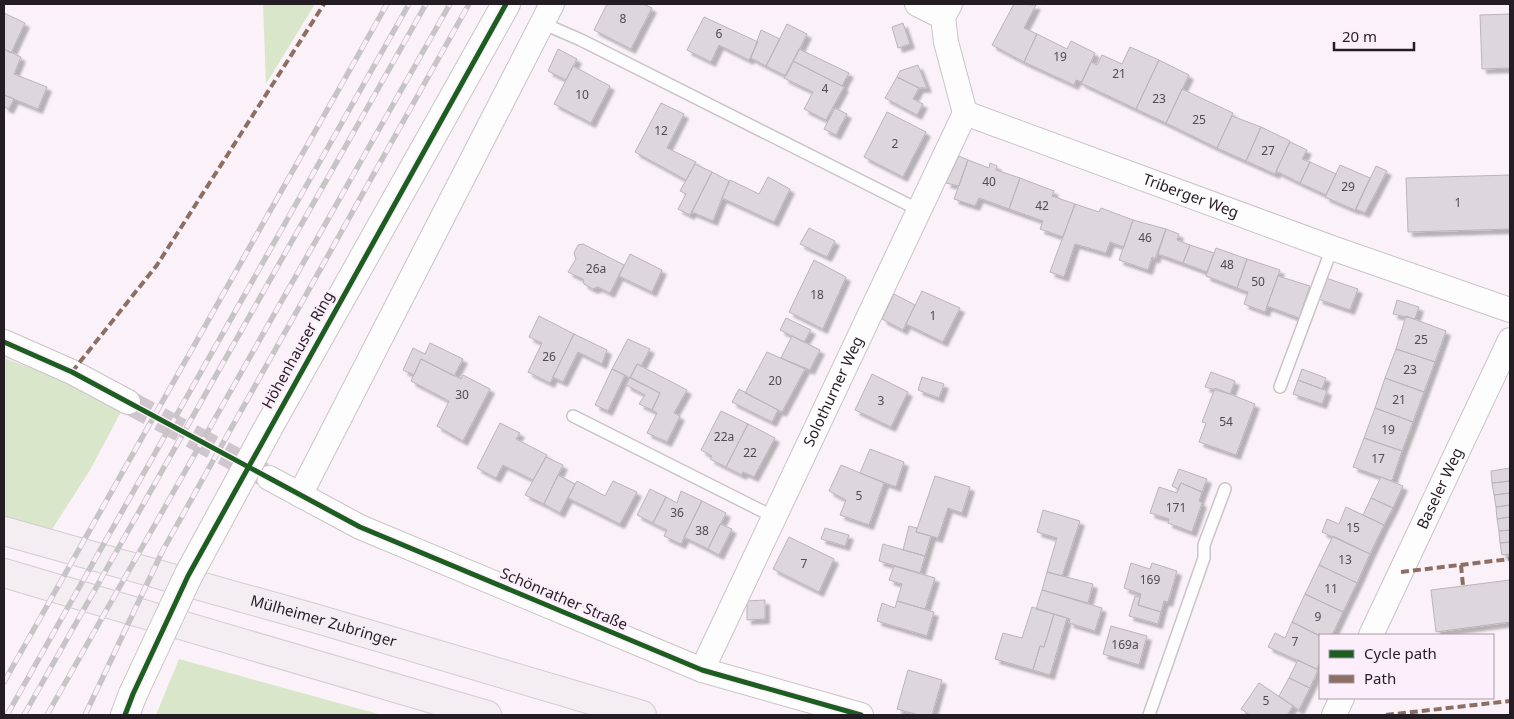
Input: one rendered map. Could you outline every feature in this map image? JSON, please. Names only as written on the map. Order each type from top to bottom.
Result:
[{"type":"main road","name":"Mülheimer Zubringer","points":[[4,531],[324,621],[642,715]]},
{"type":"main road","points":[[4,573],[488,715]]},
{"type":"street","name":"Höhenhauser Ring","points":[[129,705],[188,576],[267,430],[506,4]]},
{"type":"street","points":[[917,4],[946,10],[946,42],[965,112]]},
{"type":"street","points":[[300,495],[547,14]]},
{"type":"street","name":"Solothurner Weg","points":[[702,670],[776,518],[965,112]]},
{"type":"street","name":"Triberger Weg","points":[[965,112],[1332,248],[1510,310]]},
{"type":"street","name":"Baseler Weg","points":[[1371,634],[1510,340]]},
{"type":"street","points":[[4,342],[72,372],[128,402]]},
{"type":"street","name":"Schönrather Straße","points":[[269,478],[360,527],[702,670],[861,715]]},
{"type":"street","points":[[1334,715],[1342,699]]},
{"type":"lane","points":[[547,14],[581,40],[919,210]]},
{"type":"lane","points":[[1280,387],[1332,248]]},
{"type":"lane","points":[[573,416],[776,518]]},
{"type":"lane","points":[[1149,715],[1204,558],[1204,545],[1225,489]]},
{"type":"green space","points":[[263,4],[315,4],[266,84]]},
{"type":"green space","points":[[4,358],[60,379],[121,412],[90,470],[51,531],[4,518]]},
{"type":"green space","points":[[179,659],[382,715],[156,715]]},
{"type":"building","points":[[607,4],[643,4],[652,8],[631,49],[594,30]]},
{"type":"building","points":[[1014,4],[1036,5],[1024,28],[1037,34],[1024,62],[992,45]]},
{"type":"building","points":[[4,13],[25,23],[11,53],[4,49]]},
{"type":"building","points":[[1510,14],[1510,68],[1482,69],[1480,15]]},
{"type":"building","points":[[704,17],[758,42],[749,60],[719,45],[711,62],[687,50]]},
{"type":"building","points":[[903,23],[910,44],[898,48],[892,27]]},
{"type":"building","points":[[787,24],[807,34],[786,76],[766,66]]},
{"type":"building","points":[[761,30],[780,39],[766,66],[751,58]]},
{"type":"building","points":[[1037,34],[1067,49],[1071,41],[1095,53],[1082,82],[1076,80],[1074,85],[1024,62]]},
{"type":"building","points":[[1130,47],[1159,60],[1136,109],[1081,83],[1091,62],[1097,65],[1102,55],[1122,64]]},
{"type":"building","points":[[4,49],[21,57],[14,74],[47,87],[38,109],[4,95]]},
{"type":"building","points":[[558,49],[577,59],[566,80],[548,71]]},
{"type":"building","points":[[799,49],[849,73],[842,86],[793,61]]},
{"type":"building","points":[[1159,60],[1189,75],[1166,123],[1136,109]]},
{"type":"building","points":[[793,61],[844,87],[826,120],[804,109],[813,92],[784,78]]},
{"type":"building","points":[[918,65],[927,88],[919,88],[897,77],[900,71]]},
{"type":"building","points":[[573,66],[610,86],[591,123],[554,104]]},
{"type":"building","points":[[897,77],[919,88],[913,99],[923,104],[917,115],[885,98]]},
{"type":"building","points":[[1182,89],[1233,113],[1217,148],[1166,123]]},
{"type":"building","points":[[4,95],[14,99],[9,109],[4,107]]},
{"type":"building","points":[[661,103],[684,114],[667,148],[696,162],[686,180],[635,152]]},
{"type":"building","points":[[835,108],[847,114],[836,135],[824,129]]},
{"type":"building","points":[[887,112],[926,132],[903,177],[864,157]]},
{"type":"building","points":[[1232,116],[1261,127],[1246,161],[1217,148]]},
{"type":"building","points":[[1261,127],[1290,141],[1275,174],[1246,161]]},
{"type":"building","points":[[1290,142],[1307,150],[1302,159],[1310,162],[1300,183],[1276,171]]},
{"type":"building","points":[[959,156],[968,160],[959,186],[946,183]]},
{"type":"building","points":[[968,160],[989,168],[990,163],[997,166],[996,170],[1020,178],[1009,209],[979,198],[975,206],[954,199]]},
{"type":"building","points":[[1310,162],[1336,174],[1326,195],[1300,183]]},
{"type":"building","points":[[695,164],[712,172],[690,215],[678,209],[686,194],[680,191]]},
{"type":"building","points":[[1340,165],[1370,178],[1355,210],[1325,197]]},
{"type":"building","points":[[1376,166],[1387,171],[1365,213],[1356,209]]},
{"type":"building","points":[[712,172],[729,181],[713,221],[692,212]]},
{"type":"building","points":[[1510,175],[1510,229],[1408,232],[1406,178]]},
{"type":"building","points":[[768,177],[790,189],[774,222],[722,198],[730,180],[759,194]]},
{"type":"building","points":[[1020,178],[1054,191],[1052,196],[1075,204],[1063,237],[1040,229],[1043,221],[1009,209]]},
{"type":"building","points":[[1075,204],[1099,212],[1101,208],[1133,220],[1124,247],[1110,242],[1106,253],[1075,244],[1064,277],[1050,272]]},
{"type":"building","points":[[1133,220],[1166,229],[1155,259],[1152,257],[1148,270],[1119,260]]},
{"type":"building","points":[[809,228],[835,241],[827,257],[800,244]]},
{"type":"building","points":[[1166,229],[1179,234],[1177,240],[1190,245],[1183,263],[1158,254]]},
{"type":"building","points":[[583,244],[624,265],[610,293],[598,287],[593,289],[584,284],[583,279],[568,272],[576,259],[574,253],[578,245]]},
{"type":"building","points":[[1190,245],[1214,253],[1207,272],[1183,263]]},
{"type":"building","points":[[1216,248],[1247,259],[1237,288],[1206,276]]},
{"type":"building","points":[[630,254],[662,270],[652,292],[619,276]]},
{"type":"building","points":[[1247,259],[1280,270],[1265,312],[1244,304],[1248,292],[1237,288]]},
{"type":"building","points":[[814,260],[846,277],[823,329],[789,312]]},
{"type":"building","points":[[1278,276],[1310,286],[1299,318],[1267,306]]},
{"type":"building","points":[[1326,278],[1358,289],[1350,310],[1318,299]]},
{"type":"building","points":[[922,291],[960,308],[943,342],[906,324]]},
{"type":"building","points":[[894,294],[915,305],[903,330],[882,319]]},
{"type":"building","points":[[1397,300],[1419,307],[1415,319],[1393,314]]},
{"type":"building","points":[[539,316],[574,334],[550,383],[528,372],[542,343],[529,337]]},
{"type":"building","points":[[1406,316],[1446,331],[1435,362],[1396,349]]},
{"type":"building","points":[[786,318],[811,330],[804,342],[780,330]]},
{"type":"building","points":[[574,334],[607,350],[602,364],[578,352],[563,382],[553,377]]},
{"type":"building","points":[[792,336],[820,350],[810,370],[781,358]]},
{"type":"building","points":[[628,339],[650,349],[641,366],[637,364],[630,378],[612,369]]},
{"type":"building","points":[[430,343],[463,359],[454,376],[421,359],[414,375],[403,370],[413,348],[425,354]]},
{"type":"building","points":[[1396,349],[1435,362],[1424,392],[1385,378]]},
{"type":"building","points":[[767,352],[805,369],[782,412],[745,393]]},
{"type":"building","points":[[421,359],[461,379],[463,375],[490,389],[463,441],[437,426],[449,401],[411,381]]},
{"type":"building","points":[[637,364],[687,390],[674,413],[680,416],[667,442],[647,433],[657,413],[652,410],[660,393],[630,378]]},
{"type":"building","points":[[612,369],[625,375],[608,411],[595,405]]},
{"type":"building","points":[[1302,369],[1326,378],[1322,389],[1298,380]]},
{"type":"building","points":[[1211,372],[1235,381],[1230,394],[1205,387]]},
{"type":"building","points":[[872,374],[908,392],[891,427],[855,410]]},
{"type":"building","points":[[630,377],[660,393],[652,410],[639,404],[645,395],[626,385]]},
{"type":"building","points":[[922,377],[944,384],[939,398],[918,390]]},
{"type":"building","points":[[1385,378],[1424,392],[1413,422],[1375,408]]},
{"type":"building","points":[[1298,380],[1327,391],[1322,404],[1293,394]]},
{"type":"building","points":[[1215,388],[1255,404],[1236,455],[1199,442],[1206,423],[1202,422]]},
{"type":"building","points":[[739,389],[778,410],[772,422],[732,402]]},
{"type":"building","points":[[1375,408],[1413,422],[1402,451],[1364,438]]},
{"type":"building","points":[[721,411],[748,424],[726,467],[710,459],[712,456],[701,450]]},
{"type":"building","points":[[500,423],[520,433],[516,439],[547,455],[533,480],[503,465],[496,478],[477,468]]},
{"type":"building","points":[[748,424],[775,438],[754,477],[743,472],[742,475],[726,467]]},
{"type":"building","points":[[1364,438],[1402,451],[1392,481],[1353,467]]},
{"type":"building","points":[[870,449],[904,462],[896,487],[860,473]]},
{"type":"building","points":[[546,457],[563,465],[544,504],[525,495]]},
{"type":"building","points":[[841,465],[884,483],[869,525],[840,515],[846,500],[829,491]]},
{"type":"building","points":[[1510,468],[1510,481],[1492,483],[1491,471]]},
{"type":"building","points":[[1179,469],[1207,479],[1202,492],[1181,483],[1178,489],[1172,486]]},
{"type":"building","points":[[558,475],[575,484],[560,513],[544,504]]},
{"type":"building","points":[[935,476],[970,487],[962,513],[948,508],[938,538],[916,532]]},
{"type":"building","points":[[1381,477],[1403,486],[1393,508],[1371,498]]},
{"type":"building","points":[[577,481],[605,496],[613,481],[637,492],[620,524],[568,498]]},
{"type":"building","points":[[1510,481],[1510,493],[1494,495],[1492,483]]},
{"type":"building","points":[[1181,483],[1202,492],[1199,501],[1202,503],[1192,532],[1168,523],[1169,519],[1150,513],[1159,487],[1177,493]]},
{"type":"building","points":[[650,489],[666,497],[653,523],[637,515]]},
{"type":"building","points":[[681,491],[702,501],[681,544],[664,536],[667,530],[653,523],[666,497],[677,503]]},
{"type":"building","points":[[1510,493],[1510,505],[1496,507],[1494,495]]},
{"type":"building","points":[[1371,498],[1393,508],[1384,525],[1363,515]]},
{"type":"building","points":[[702,501],[726,513],[708,549],[684,537]]},
{"type":"building","points":[[1510,505],[1510,517],[1497,519],[1496,507]]},
{"type":"building","points":[[1346,507],[1384,525],[1370,554],[1322,532],[1327,519],[1339,524]]},
{"type":"building","points":[[1043,510],[1080,521],[1062,576],[1047,572],[1057,538],[1037,532]]},
{"type":"building","points":[[1510,517],[1510,530],[1499,531],[1497,519]]},
{"type":"building","points":[[720,524],[732,529],[719,555],[708,549]]},
{"type":"building","points":[[909,526],[917,528],[916,532],[931,536],[925,556],[903,550]]},
{"type":"building","points":[[825,528],[849,535],[845,546],[821,539]]},
{"type":"building","points":[[1510,530],[1510,542],[1500,543],[1499,531]]},
{"type":"building","points":[[1333,536],[1370,554],[1357,583],[1319,565]]},
{"type":"building","points":[[789,537],[834,559],[819,592],[773,569]]},
{"type":"building","points":[[1510,542],[1510,554],[1502,555],[1500,543]]},
{"type":"building","points":[[883,544],[925,556],[920,573],[879,561]]},
{"type":"building","points":[[1131,563],[1150,569],[1152,563],[1177,571],[1168,602],[1164,601],[1161,612],[1138,605],[1141,594],[1124,588]]},
{"type":"building","points":[[1319,565],[1357,583],[1343,612],[1305,594]]},
{"type":"building","points":[[894,566],[935,578],[925,609],[897,601],[902,584],[889,580]]},
{"type":"building","points":[[1047,572],[1093,584],[1088,603],[1042,590]]},
{"type":"building","points":[[1510,580],[1510,622],[1436,632],[1431,590]]},
{"type":"building","points":[[1042,590],[1102,608],[1095,631],[1069,623],[1070,619],[1036,609]]},
{"type":"building","points":[[1305,594],[1343,612],[1332,634],[1319,636],[1292,622]]},
{"type":"building","points":[[1135,596],[1140,597],[1138,605],[1161,612],[1158,624],[1129,616]]},
{"type":"building","points":[[765,600],[765,619],[747,620],[747,601]]},
{"type":"building","points":[[897,601],[934,612],[927,636],[877,621],[882,603],[895,608]]},
{"type":"building","points":[[1032,607],[1054,614],[1044,647],[1040,646],[1033,670],[995,659],[1003,633],[1022,638]]},
{"type":"building","points":[[1054,614],[1067,618],[1050,675],[1033,670],[1040,646],[1044,647]]},
{"type":"building","points":[[1292,622],[1319,636],[1319,664],[1317,669],[1268,647],[1275,633],[1285,638]]},
{"type":"building","points":[[1111,626],[1147,636],[1139,665],[1103,654]]},
{"type":"building","points":[[1298,660],[1318,670],[1310,688],[1289,678]]},
{"type":"building","points":[[908,670],[942,680],[932,715],[919,715],[897,709]]},
{"type":"building","points":[[1289,678],[1310,688],[1299,710],[1279,696]]},
{"type":"building","points":[[1259,683],[1293,706],[1287,715],[1250,715],[1241,709]]},
{"type":"tunnel","points":[[128,402],[263,474]]},
{"type":"railway","points":[[4,682],[387,4]]},
{"type":"railway","points":[[7,715],[409,4]]},
{"type":"railway","points":[[24,715],[426,4]]},
{"type":"railway","points":[[47,715],[450,4]]},
{"type":"railway","points":[[85,715],[163,550],[469,4]]},
{"type":"marked path","points":[[72,372],[157,265],[324,4]]},
{"type":"marked path","points":[[1401,572],[1510,559]]},
{"type":"marked path","points":[[1461,565],[1463,586]]},
{"type":"marked path","points":[[1386,715],[1510,701]]},
{"type":"cycle path","points":[[125,715],[188,576],[506,4]]},
{"type":"cycle path","points":[[4,342],[72,372],[360,527],[702,670],[861,715]]}]
